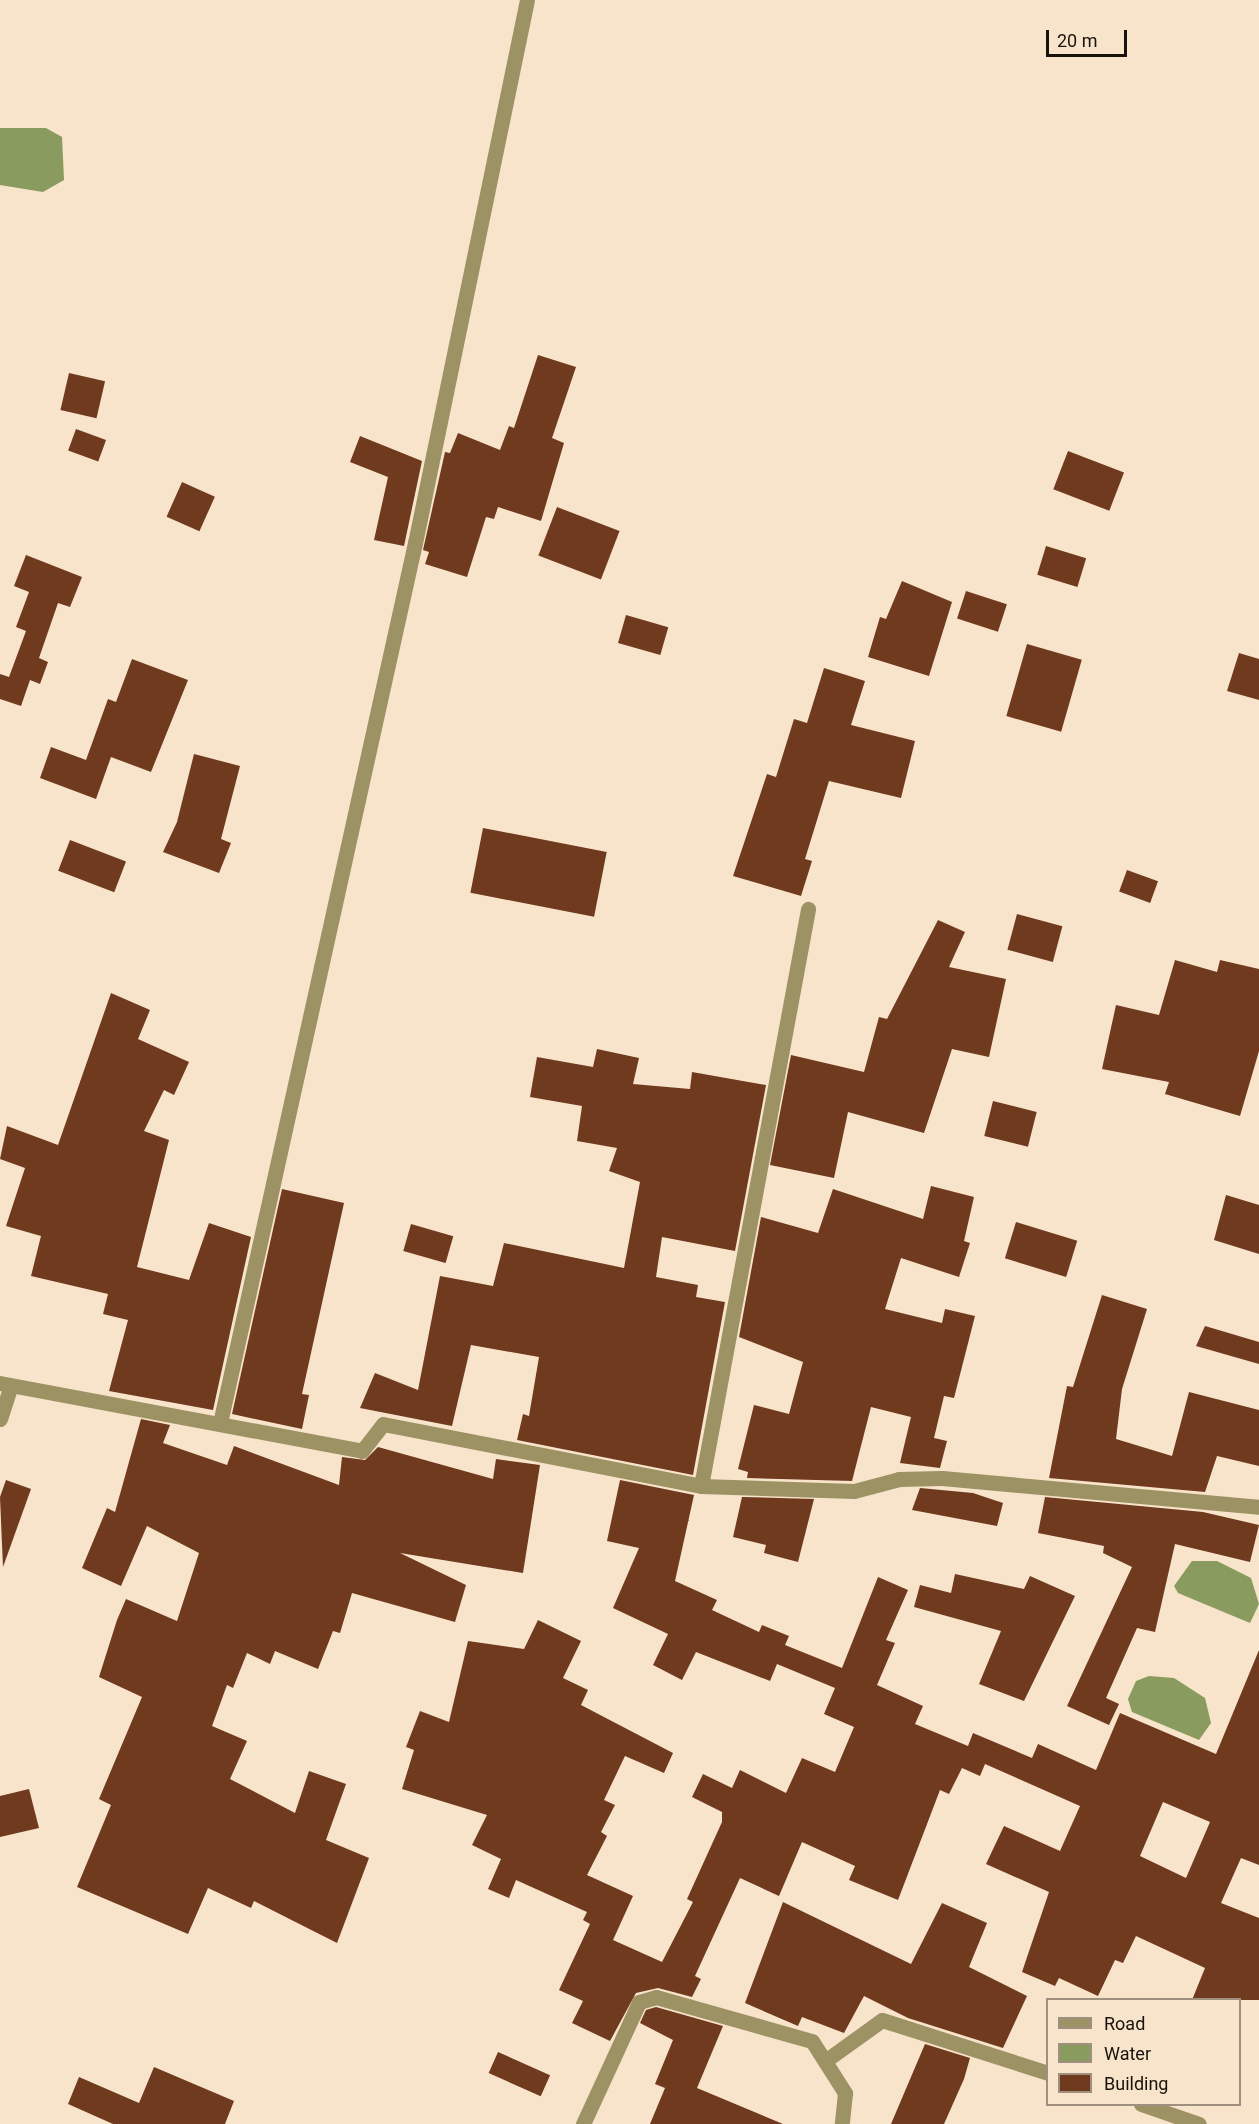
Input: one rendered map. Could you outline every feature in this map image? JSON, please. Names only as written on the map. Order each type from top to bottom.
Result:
[{"type":"street","points":[[220,1423],[415,543],[526,0]]},
{"type":"street","points":[[701,1486],[808,909]]},
{"type":"street","points":[[0,1419],[5,1385],[362,1451],[382,1424],[701,1486],[854,1491],[899,1479],[942,1478],[1259,1507]]},
{"type":"street","points":[[584,2124],[639,2002],[656,1997],[812,2041],[845,2092],[842,2124]]},
{"type":"street","points":[[825,2061],[882,2020],[1046,2073]]},
{"type":"street","points":[[1147,2106],[1199,2124]]},
{"type":"water","points":[[0,128],[46,128],[62,137],[64,180],[43,192],[0,185]]},
{"type":"water","points":[[1192,1561],[1217,1561],[1251,1578],[1259,1604],[1250,1623],[1178,1593],[1174,1586]]},
{"type":"water","points":[[1149,1676],[1174,1678],[1205,1698],[1211,1723],[1199,1740],[1132,1712],[1128,1699],[1136,1681]]},
{"type":"building","points":[[538,355],[576,367],[552,438],[564,443],[541,521],[498,507],[494,519],[486,517],[467,577],[425,564],[429,552],[423,550],[445,452],[450,453],[458,433],[500,450],[509,426],[514,428]]},
{"type":"building","points":[[69,373],[105,381],[97,418],[60,410]]},
{"type":"building","points":[[76,429],[106,440],[98,462],[68,451]]},
{"type":"building","points":[[360,436],[422,461],[404,546],[374,540],[388,477],[350,462]]},
{"type":"building","points":[[1068,451],[1124,473],[1109,511],[1053,489]]},
{"type":"building","points":[[182,482],[215,497],[199,531],[167,517]]},
{"type":"building","points":[[557,507],[620,531],[601,580],[538,556]]},
{"type":"building","points":[[1046,546],[1086,558],[1077,587],[1037,575]]},
{"type":"building","points":[[26,555],[82,577],[70,607],[58,603],[39,658],[48,662],[40,684],[30,680],[21,706],[0,699],[0,674],[9,677],[26,631],[16,627],[29,592],[14,586]]},
{"type":"building","points":[[902,581],[952,602],[929,676],[868,657],[880,617],[886,619]]},
{"type":"building","points":[[966,591],[1007,604],[998,632],[957,619]]},
{"type":"building","points":[[626,615],[668,627],[660,655],[618,643]]},
{"type":"building","points":[[1027,644],[1082,660],[1061,732],[1006,716]]},
{"type":"building","points":[[1239,653],[1259,659],[1259,700],[1227,691]]},
{"type":"building","points":[[132,659],[188,680],[151,772],[111,757],[96,799],[40,778],[51,747],[86,760],[108,699],[116,702]]},
{"type":"building","points":[[824,668],[865,681],[851,725],[915,741],[901,798],[829,781],[805,859],[812,861],[801,896],[733,876],[767,774],[776,777],[794,719],[807,723]]},
{"type":"building","points":[[194,754],[240,766],[221,839],[231,843],[219,873],[163,852],[177,822]]},
{"type":"building","points":[[483,828],[607,852],[594,917],[470,893]]},
{"type":"building","points":[[70,840],[126,862],[114,892],[58,871]]},
{"type":"building","points":[[1127,870],[1158,881],[1150,903],[1119,892]]},
{"type":"building","points":[[1017,914],[1062,926],[1053,962],[1007,950]]},
{"type":"building","points":[[938,920],[965,932],[949,967],[1006,979],[989,1057],[952,1049],[924,1133],[848,1112],[834,1178],[770,1165],[791,1055],[864,1072],[879,1017],[887,1019]]},
{"type":"building","points":[[1175,960],[1217,972],[1220,960],[1259,969],[1259,1051],[1240,1116],[1165,1094],[1169,1082],[1102,1069],[1116,1005],[1159,1015]]},
{"type":"building","points":[[111,993],[150,1010],[138,1039],[189,1062],[174,1095],[164,1090],[144,1131],[169,1140],[137,1267],[189,1280],[209,1223],[251,1237],[213,1410],[109,1391],[128,1320],[103,1314],[108,1294],[31,1276],[41,1236],[6,1226],[25,1168],[0,1159],[7,1126],[58,1145]]},
{"type":"building","points":[[597,1049],[639,1058],[633,1084],[690,1089],[692,1072],[766,1085],[735,1251],[662,1237],[656,1277],[698,1285],[696,1297],[725,1302],[693,1475],[517,1440],[523,1414],[529,1416],[539,1357],[471,1345],[452,1426],[360,1408],[375,1373],[418,1390],[440,1276],[493,1286],[504,1243],[624,1268],[640,1182],[609,1171],[617,1148],[577,1141],[582,1106],[530,1097],[537,1057],[593,1067]]},
{"type":"building","points":[[993,1101],[1037,1112],[1028,1147],[984,1136]]},
{"type":"building","points":[[931,1186],[974,1197],[964,1241],[970,1243],[959,1277],[901,1258],[885,1309],[942,1323],[945,1309],[975,1316],[954,1398],[944,1396],[934,1438],[947,1441],[940,1468],[900,1463],[911,1417],[871,1407],[852,1481],[747,1478],[748,1472],[738,1469],[754,1405],[789,1414],[803,1362],[739,1337],[761,1217],[818,1233],[833,1189],[923,1219]]},
{"type":"building","points":[[282,1189],[344,1203],[302,1394],[309,1395],[302,1429],[232,1414]]},
{"type":"building","points":[[1226,1195],[1259,1205],[1259,1254],[1214,1240]]},
{"type":"building","points":[[1016,1222],[1077,1241],[1066,1277],[1005,1258]]},
{"type":"building","points":[[411,1224],[453,1236],[446,1263],[403,1251]]},
{"type":"building","points":[[1102,1295],[1147,1309],[1122,1389],[1116,1439],[1172,1456],[1189,1392],[1259,1410],[1259,1466],[1217,1456],[1205,1492],[1049,1478],[1067,1386],[1073,1387]]},
{"type":"building","points":[[1205,1326],[1259,1342],[1259,1364],[1196,1346]]},
{"type":"building","points":[[141,1419],[170,1425],[163,1443],[227,1465],[234,1446],[339,1485],[342,1457],[365,1460],[378,1447],[493,1479],[496,1459],[540,1465],[523,1573],[400,1553],[466,1585],[455,1622],[352,1593],[340,1633],[333,1631],[318,1669],[275,1651],[270,1664],[247,1653],[233,1688],[227,1685],[212,1726],[247,1741],[230,1779],[295,1813],[309,1771],[346,1784],[326,1840],[369,1858],[337,1943],[254,1901],[251,1908],[208,1888],[188,1934],[77,1887],[111,1805],[99,1799],[142,1697],[99,1677],[117,1620],[126,1599],[177,1621],[199,1553],[147,1526],[121,1586],[82,1568],[107,1508],[115,1512]]},
{"type":"building","points":[[6,1480],[31,1489],[3,1567],[0,1497]]},
{"type":"building","points":[[620,1480],[694,1495],[675,1581],[717,1600],[712,1610],[759,1632],[762,1625],[789,1636],[785,1645],[842,1668],[878,1577],[908,1590],[886,1640],[895,1643],[877,1685],[923,1706],[915,1724],[968,1746],[973,1733],[1032,1758],[1038,1744],[1096,1770],[1120,1713],[1216,1754],[1259,1650],[1259,1865],[1241,1858],[1221,1903],[1259,1918],[1259,2000],[1193,1998],[1205,1968],[1136,1936],[1123,1963],[1115,1960],[1098,1996],[1059,1978],[1055,1986],[1022,1972],[1049,1892],[986,1864],[1004,1826],[1060,1851],[1080,1806],[985,1764],[980,1776],[962,1768],[949,1794],[940,1790],[898,1900],[849,1880],[855,1866],[802,1842],[779,1896],[740,1878],[695,1976],[701,1979],[692,1997],[658,1988],[636,1993],[610,2041],[572,2023],[583,2001],[559,1990],[590,1924],[583,1920],[587,1912],[516,1880],[509,1898],[488,1889],[501,1859],[472,1845],[487,1815],[402,1789],[414,1750],[406,1747],[420,1711],[449,1722],[468,1641],[524,1649],[538,1620],[581,1641],[563,1678],[588,1690],[581,1705],[673,1753],[664,1773],[625,1756],[604,1800],[615,1805],[601,1832],[607,1836],[587,1875],[633,1896],[613,1940],[662,1962],[693,1902],[687,1899],[722,1822],[722,1812],[692,1797],[703,1774],[732,1788],[740,1770],[786,1793],[802,1758],[835,1772],[854,1727],[824,1714],[835,1688],[777,1664],[770,1681],[696,1652],[682,1680],[653,1665],[668,1634],[613,1608],[639,1548],[607,1541]],"holes":[[[1163,1802],[1210,1822],[1186,1878],[1140,1856]]]},
{"type":"building","points":[[920,1488],[973,1493],[1003,1503],[997,1526],[912,1510]]},
{"type":"building","points":[[742,1497],[814,1499],[798,1562],[764,1553],[766,1545],[733,1537]]},
{"type":"building","points":[[1045,1497],[1203,1512],[1259,1525],[1250,1562],[1175,1544],[1155,1632],[1137,1628],[1106,1698],[1119,1704],[1109,1725],[1067,1706],[1132,1567],[1103,1553],[1104,1546],[1038,1533]]},
{"type":"building","points":[[955,1574],[1024,1589],[1030,1576],[1075,1596],[1024,1701],[979,1684],[1001,1631],[914,1607],[920,1585],[951,1593]]},
{"type":"building","points":[[29,1789],[39,1828],[0,1837],[0,1796]]},
{"type":"building","points":[[783,1902],[911,1964],[942,1903],[987,1923],[969,1967],[1027,1996],[1003,2048],[908,2018],[864,1996],[844,2033],[802,2017],[798,2026],[745,2003]]},
{"type":"building","points":[[656,2007],[723,2026],[697,2088],[783,2124],[650,2124],[665,2088],[655,2084],[673,2040],[640,2023],[646,2010]]},
{"type":"building","points":[[925,2044],[970,2058],[964,2079],[944,2124],[891,2124]]},
{"type":"building","points":[[498,2052],[550,2075],[541,2096],[489,2073]]},
{"type":"building","points":[[154,2067],[234,2101],[225,2124],[113,2124],[68,2104],[79,2077],[139,2103]]}]
